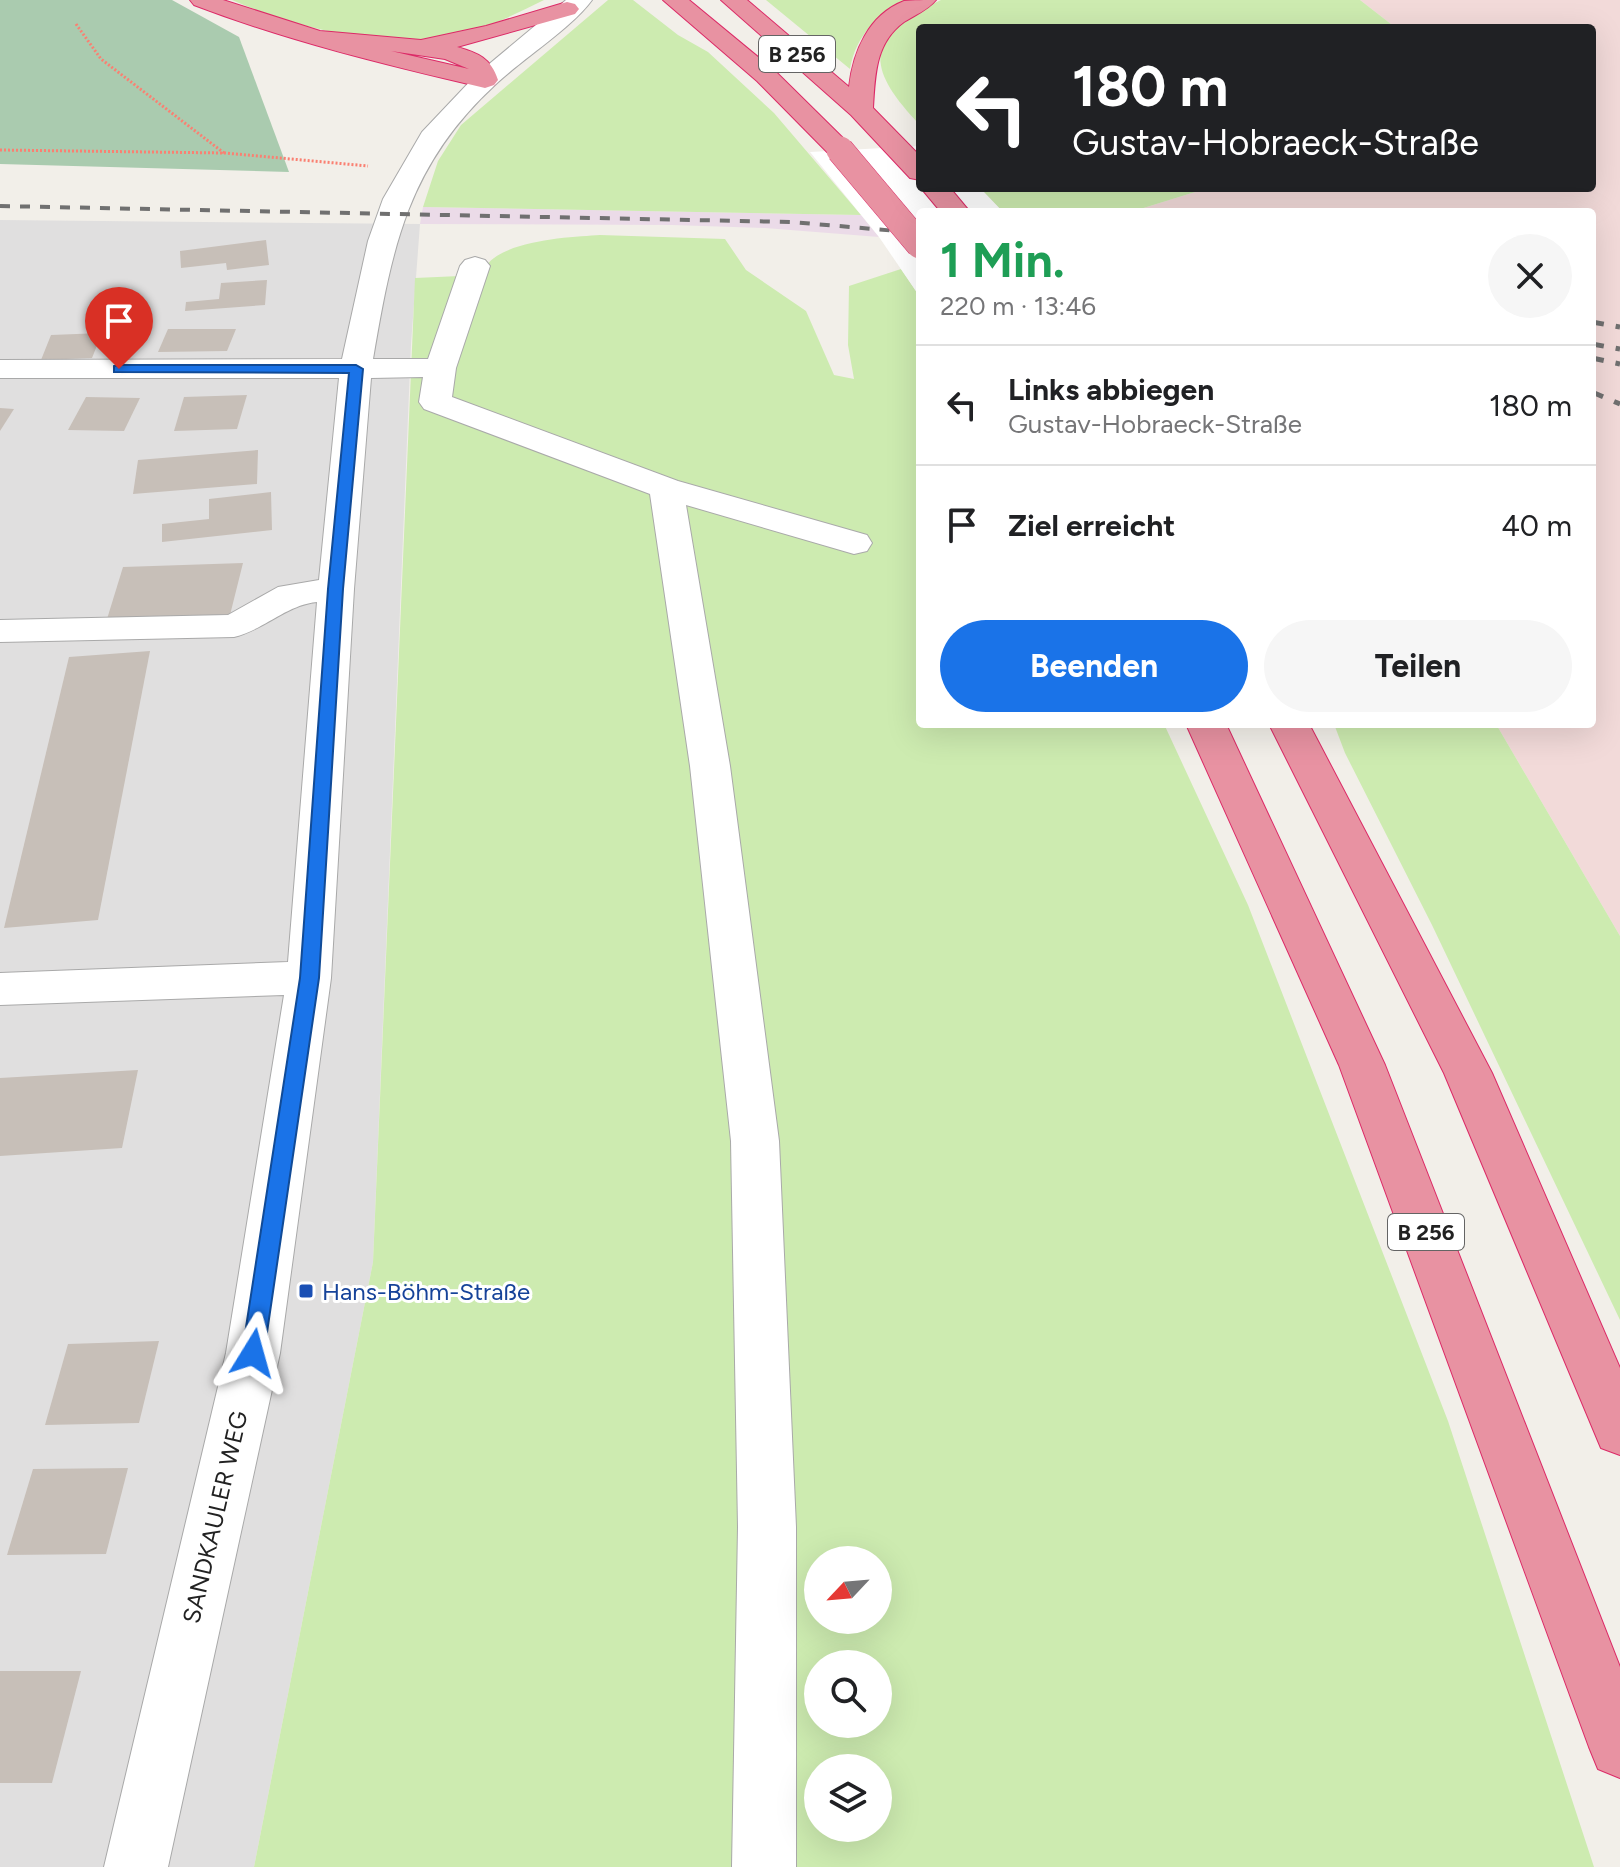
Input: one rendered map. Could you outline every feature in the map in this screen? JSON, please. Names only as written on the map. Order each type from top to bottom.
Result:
[{"type":"highway","points":[[202,0],[252,19],[368,53],[485,80],[481,66],[453,53],[322,38]]},
{"type":"highway","name":"B 256","points":[[675,0],[766,76],[840,150],[916,240]]},
{"type":"highway","name":"B 256","points":[[733,0],[860,110],[916,168]]},
{"type":"highway","points":[[860,110],[864,58],[869,44],[889,20],[924,0]]},
{"type":"highway","points":[[409,46],[467,39],[573,5]]},
{"type":"highway","points":[[938,192],[952,208]]},
{"type":"highway","name":"B 256","points":[[1208,728],[1362,1065],[1620,1747]]},
{"type":"highway","points":[[1291,728],[1468,1073],[1620,1431]]},
{"type":"street","name":"SANDKAULER WEG","points":[[136,1867],[253,1353],[309,978],[336,589],[356,369],[382,241],[397,199],[435,132],[485,80],[573,5]]},
{"type":"street","points":[[475,266],[440,368],[435,402],[666,488],[854,543]]},
{"type":"street","points":[[0,369],[440,368]]},
{"type":"street","points":[[666,488],[710,766],[755,1141],[767,1527],[764,1867]]},
{"type":"street","points":[[0,631],[234,626],[255,619],[266,608],[291,595],[336,589]]},
{"type":"street","points":[[0,989],[309,978]]},
{"type":"path","points":[[76,24],[101,59],[225,153]]},
{"type":"path","points":[[0,150],[225,153],[412,171]]},
{"type":"shaded area","points":[[1360,0],[1620,0],[1620,936],[1498,728],[1596,728],[1596,208],[1143,208],[1195,192],[1596,192],[1596,24],[1391,24]]},
{"type":"shaded area","points":[[423,207],[861,215],[879,237],[672,225],[420,224]]},
{"type":"shaded area","points":[[0,220],[420,224],[411,344],[373,1262],[254,1867],[0,1867]]},
{"type":"green space","points":[[0,0],[172,0],[239,37],[289,172],[0,164]]},
{"type":"green space","points":[[232,0],[544,0],[477,30],[453,36],[397,40],[312,27]]},
{"type":"green space","points":[[608,0],[633,0],[678,35],[708,52],[774,113],[861,215],[423,207],[438,161],[461,125]]},
{"type":"green space","points":[[766,0],[908,0],[887,11],[870,27],[857,46],[850,69]]},
{"type":"green space","points":[[941,0],[1360,0],[1391,24],[916,24],[916,120],[889,86],[882,69],[881,54],[886,40],[897,26]]},
{"type":"green space","points":[[984,192],[1195,192],[1143,208],[999,208]]},
{"type":"green space","points":[[600,235],[725,239],[746,270],[806,311],[834,375],[854,379],[848,345],[849,286],[901,269],[916,291],[916,728],[1166,728],[1248,905],[1448,1421],[1594,1867],[254,1867],[373,1262],[415,278],[482,275],[488,263],[500,254],[533,243]]},
{"type":"green space","points":[[1336,728],[1498,728],[1620,936],[1620,1320],[1432,925],[1345,753]]},
{"type":"pier","points":[[916,146],[916,192],[984,192],[999,208],[916,208],[916,291],[879,237],[810,152]]},
{"type":"building","points":[[266,240],[269,265],[227,270],[226,263],[181,268],[180,251]]},
{"type":"building","points":[[267,280],[265,305],[185,311],[186,302],[219,299],[221,283]]},
{"type":"building","points":[[168,329],[236,329],[227,351],[158,352]]},
{"type":"building","points":[[102,333],[92,358],[41,360],[51,335]]},
{"type":"building","points":[[247,395],[237,429],[174,431],[184,397]]},
{"type":"building","points":[[86,397],[140,398],[124,431],[68,430]]},
{"type":"building","points":[[0,408],[14,409],[0,431]]},
{"type":"building","points":[[258,450],[257,484],[133,494],[138,460]]},
{"type":"building","points":[[271,492],[272,530],[162,542],[162,524],[209,519],[209,499]]},
{"type":"building","points":[[243,563],[230,615],[107,619],[123,567]]},
{"type":"building","points":[[150,651],[98,920],[4,928],[69,657]]},
{"type":"building","points":[[138,1070],[122,1148],[0,1156],[0,1078]]},
{"type":"building","points":[[159,1341],[139,1423],[45,1425],[68,1344]]},
{"type":"building","points":[[128,1468],[106,1554],[7,1555],[33,1469]]},
{"type":"building","points":[[0,1671],[81,1671],[52,1783],[0,1783]]},
{"type":"railway","points":[[0,206],[792,222],[916,233]]},
{"type":"railway","points":[[1596,323],[1620,327]]},
{"type":"railway","points":[[1596,345],[1620,349]]},
{"type":"railway","points":[[1596,359],[1620,364]]},
{"type":"railway","points":[[1596,394],[1620,404]]},
{"type":"place","name":"Hans-Böhm-Straße","points":[[306,1291]]},
{"type":"route","points":[[119,369],[356,369],[336,589],[309,978],[253,1353]]}]
